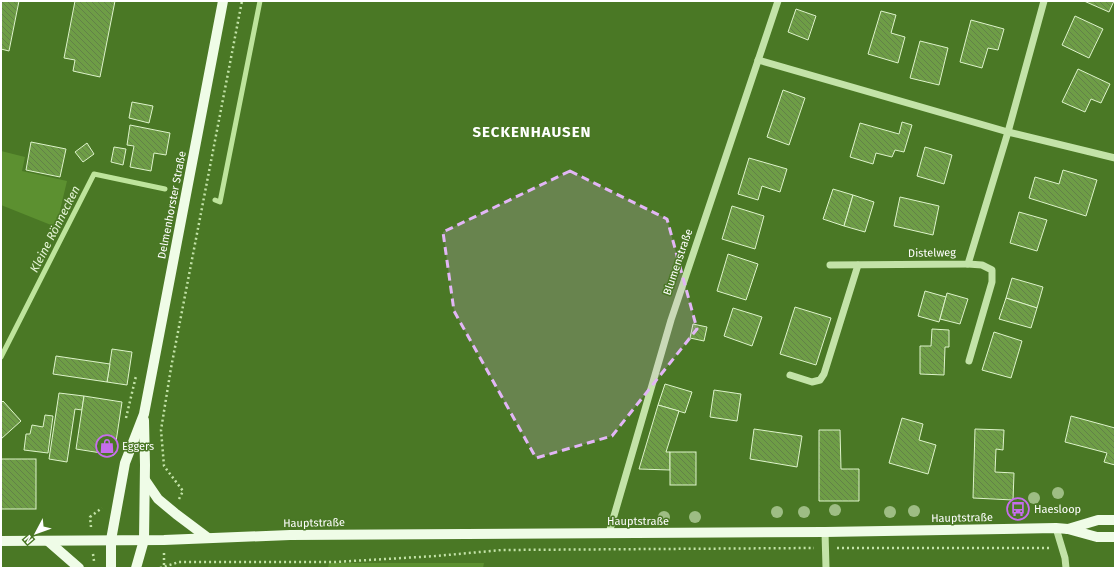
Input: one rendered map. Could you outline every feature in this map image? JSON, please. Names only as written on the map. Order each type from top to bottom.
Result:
[{"type":"main road","name":"Delmenhorster Straße","points":[[111,568],[111,540],[125,463],[144,414],[223,1]]},
{"type":"main road","name":"Delmenhorster Straße","points":[[136,568],[144,540],[144,414]]},
{"type":"main road","points":[[145,480],[158,498],[208,538]]},
{"type":"main road","name":"Hauptstraße","points":[[1068,529],[1098,520],[1115,520]]},
{"type":"main road","name":"Hauptstraße","points":[[1,541],[164,540],[297,534],[825,532],[1056,528],[1068,529],[1097,537],[1115,537]]},
{"type":"main road","points":[[48,541],[79,568]]},
{"type":"street","name":"Blumenstraße","points":[[609,533],[671,320],[778,1]]},
{"type":"street","name":"Distelweg","points":[[830,265],[968,264],[1008,132],[1044,1]]},
{"type":"street","points":[[758,60],[1008,132],[1115,158]]},
{"type":"street","points":[[968,264],[982,265],[992,270],[992,282],[969,361]]},
{"type":"street","points":[[790,375],[812,382],[820,380],[824,374],[858,265]]},
{"type":"street","points":[[1056,528],[1066,568]]},
{"type":"street","points":[[825,532],[826,568]]},
{"type":"path","points":[[170,509],[179,499],[183,491],[164,466],[161,430],[171,368],[242,1]]},
{"type":"path","points":[[126,420],[136,376]]},
{"type":"path","points":[[94,561],[90,517],[101,510],[103,503]]},
{"type":"path","points":[[164,540],[164,566]]},
{"type":"path","points":[[160,568],[179,562],[335,562],[436,556],[502,550],[1062,548]]},
{"type":"highlighted area","points":[[570,171],[667,219],[697,329],[612,436],[536,458],[454,311],[443,232]]},
{"type":"green space","points":[[1,151],[25,157],[22,171],[67,181],[56,227],[1,205]]},
{"type":"green space","points":[[329,563],[484,563],[483,568],[328,568]]},
{"type":"building","points":[[1,1],[19,1],[9,51],[1,49]]},
{"type":"building","points":[[75,1],[115,1],[100,77],[73,71],[75,60],[64,58]]},
{"type":"building","points":[[1084,1],[1114,1],[1109,12]]},
{"type":"building","points":[[796,9],[816,16],[808,40],[788,32]]},
{"type":"building","points":[[881,11],[896,15],[891,33],[905,37],[898,63],[868,54]]},
{"type":"building","points":[[1075,16],[1103,29],[1089,58],[1062,45]]},
{"type":"building","points":[[971,20],[1004,29],[998,50],[988,48],[982,68],[960,62]]},
{"type":"building","points":[[920,41],[948,48],[939,85],[910,78]]},
{"type":"building","points":[[1078,69],[1110,84],[1101,103],[1091,99],[1085,112],[1062,102]]},
{"type":"building","points":[[783,90],[805,98],[789,145],[767,137]]},
{"type":"building","points":[[132,102],[153,106],[149,123],[129,118]]},
{"type":"building","points":[[902,122],[912,125],[904,152],[895,150],[892,157],[876,153],[873,164],[850,157],[860,123],[899,134]]},
{"type":"building","points":[[130,125],[170,133],[166,155],[154,153],[151,171],[130,167],[134,146],[127,145]]},
{"type":"building","points":[[31,142],[66,149],[60,177],[26,170]]},
{"type":"building","points":[[87,143],[94,154],[83,162],[75,152]]},
{"type":"building","points":[[114,147],[126,149],[123,165],[111,162]]},
{"type":"building","points":[[925,147],[952,155],[944,184],[917,176]]},
{"type":"building","points":[[749,158],[787,169],[780,192],[762,186],[758,200],[738,194]]},
{"type":"building","points":[[1063,170],[1097,180],[1086,216],[1029,198],[1035,177],[1059,184]]},
{"type":"building","points":[[833,189],[853,195],[844,226],[823,219]]},
{"type":"building","points":[[853,195],[874,202],[865,232],[844,226]]},
{"type":"building","points":[[900,197],[939,206],[933,235],[894,226]]},
{"type":"building","points":[[732,206],[764,216],[755,249],[722,239]]},
{"type":"building","points":[[1019,212],[1047,220],[1037,251],[1010,243]]},
{"type":"building","points":[[728,254],[758,264],[746,300],[717,291]]},
{"type":"building","points":[[1012,278],[1043,287],[1037,308],[1006,298]]},
{"type":"building","points":[[925,291],[946,297],[939,322],[918,316]]},
{"type":"building","points":[[947,293],[968,299],[960,324],[940,319]]},
{"type":"building","points":[[1006,298],[1037,308],[1031,328],[999,319]]},
{"type":"building","points":[[795,307],[831,318],[816,365],[780,354]]},
{"type":"building","points":[[733,308],[762,317],[752,346],[724,336]]},
{"type":"building","points":[[693,324],[707,327],[704,341],[690,338]]},
{"type":"building","points":[[932,329],[949,330],[949,347],[945,347],[944,375],[920,374],[920,346],[931,346]]},
{"type":"building","points":[[994,332],[1022,341],[1011,378],[982,370]]},
{"type":"building","points":[[112,349],[132,352],[127,385],[107,382]]},
{"type":"building","points":[[56,356],[110,364],[107,382],[53,374]]},
{"type":"building","points":[[665,384],[692,392],[685,413],[658,405]]},
{"type":"building","points":[[714,390],[741,394],[737,421],[710,417]]},
{"type":"building","points":[[59,393],[84,396],[82,410],[75,409],[67,462],[49,459]]},
{"type":"building","points":[[84,396],[122,402],[114,455],[76,449]]},
{"type":"building","points":[[3,401],[21,421],[1,439],[1,403]]},
{"type":"building","points":[[658,405],[679,411],[666,452],[670,452],[670,470],[639,469]]},
{"type":"building","points":[[45,415],[53,416],[48,453],[24,450],[26,434],[30,434],[32,425],[43,427]]},
{"type":"building","points":[[1071,416],[1115,428],[1115,465],[1104,462],[1107,453],[1065,442]]},
{"type":"building","points":[[902,418],[923,424],[919,440],[936,445],[928,474],[889,463]]},
{"type":"building","points":[[754,429],[802,436],[797,467],[750,459]]},
{"type":"building","points":[[975,429],[1004,430],[1003,450],[996,449],[995,472],[1014,473],[1013,500],[973,498]]},
{"type":"building","points":[[819,430],[840,430],[841,469],[859,469],[859,501],[819,501]]},
{"type":"building","points":[[670,452],[696,452],[696,485],[670,485]]},
{"type":"building","points":[[1,459],[36,459],[36,509],[1,509]]},
{"type":"waterway","name":"Kleine Rönnecken","points":[[215,200],[220,202],[260,1]]},
{"type":"waterway","name":"Kleine Rönnecken","points":[[1,357],[94,174],[165,189]]},
{"type":"place","name":"Eggers","points":[[107,446]]},
{"type":"place","name":"Haesloop","points":[[1018,509]]},
{"type":"district","name":"SECKENHAUSEN","points":[[532,132]]}]
